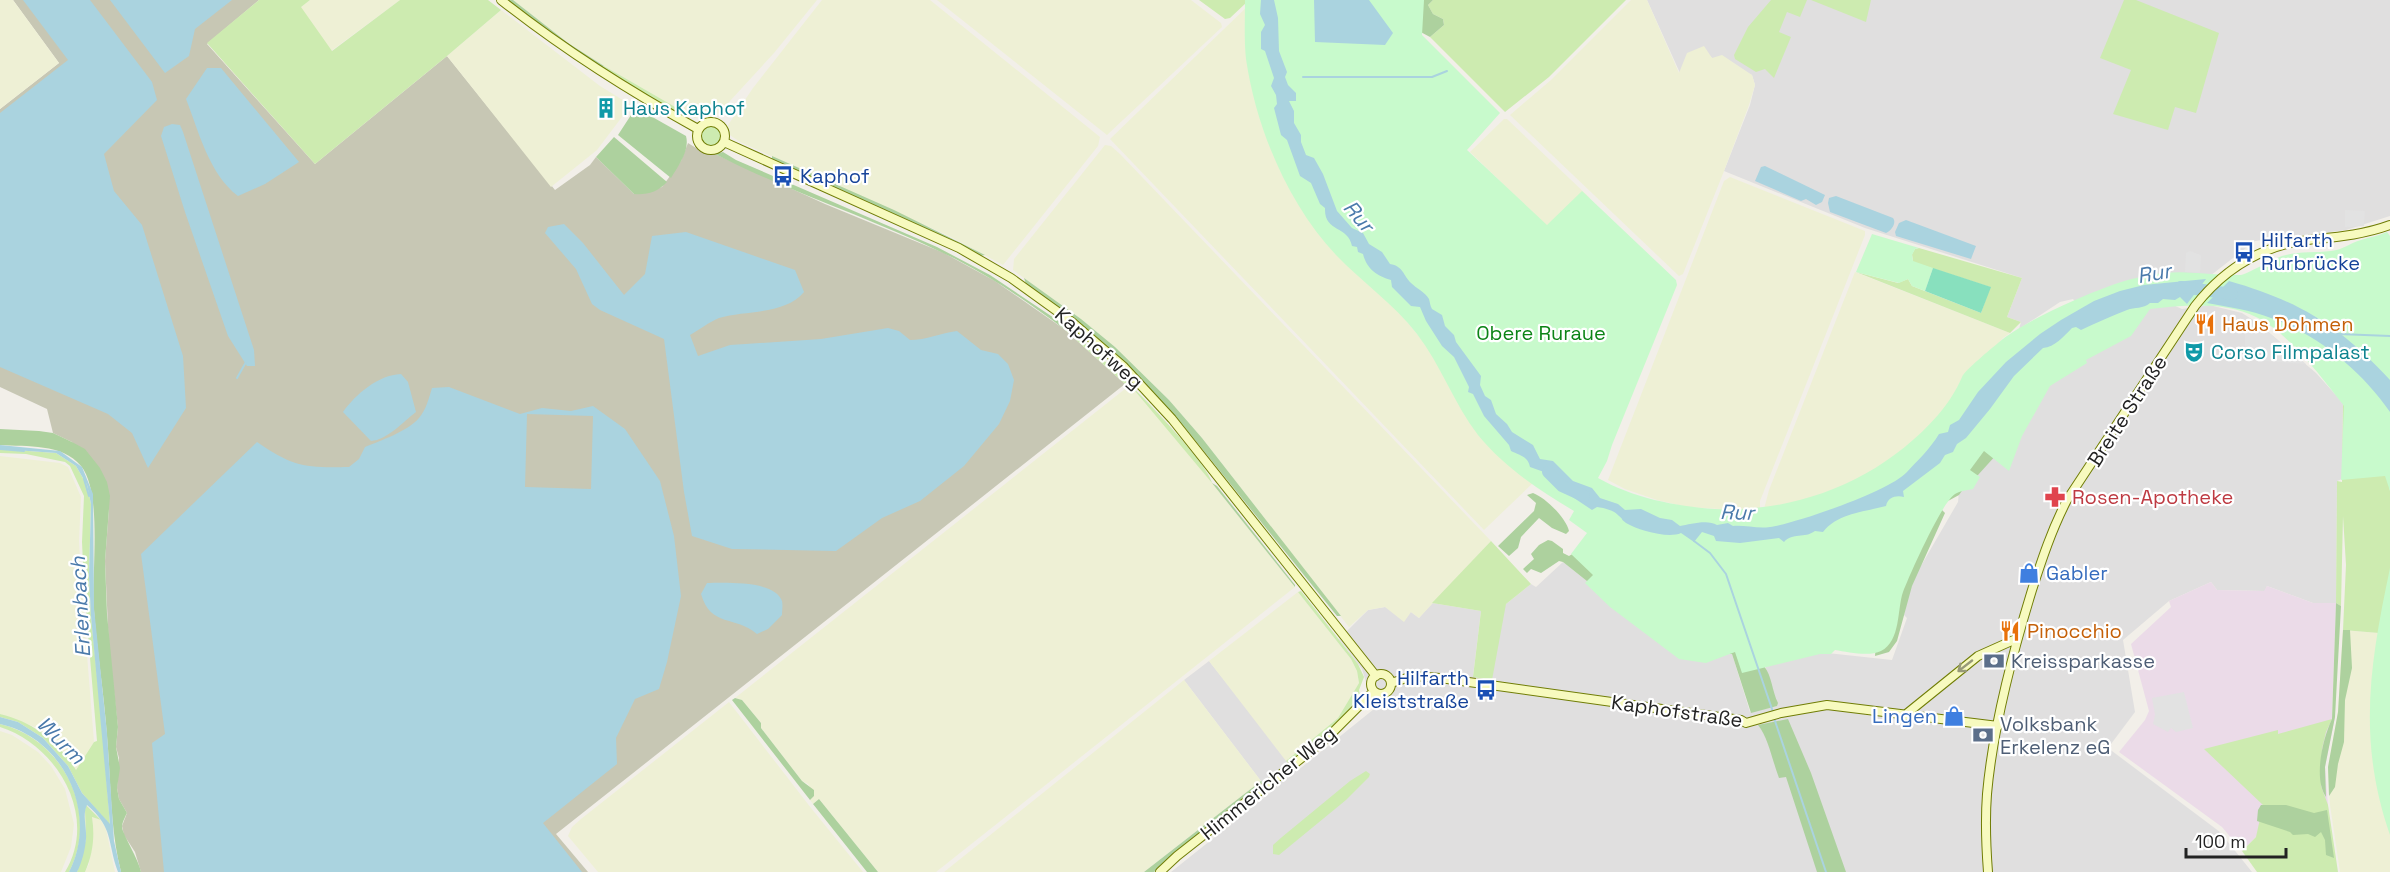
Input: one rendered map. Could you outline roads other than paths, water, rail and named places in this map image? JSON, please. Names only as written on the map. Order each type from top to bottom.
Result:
[{"type":"main road","name":"Kaphofweg","points":[[501,0],[560,45],[615,81],[698,129]]},
{"type":"main road","name":"Kaphofweg","points":[[707,122],[718,124],[725,134],[724,142],[714,150],[705,149],[697,140],[698,129],[707,122]]},
{"type":"main road","name":"Kaphofweg","points":[[724,142],[959,248],[1011,278],[1072,322],[1123,366],[1165,411],[1376,676]]},
{"type":"main road","name":"Breite Straße","points":[[1988,872],[1987,794],[2016,639],[2051,534],[2067,500],[2195,306],[2207,290],[2224,274],[2248,258],[2275,247],[2370,232],[2390,225]]},
{"type":"main road","points":[[1905,715],[1978,656],[2016,639]]},
{"type":"main road","points":[[1376,676],[1386,676],[1391,683],[1387,693],[1380,694],[1374,691],[1372,683],[1376,676]]},
{"type":"main road","name":"Kaphofstraße","points":[[1391,683],[1413,676],[1440,678],[1741,720],[1746,723],[1781,713],[1827,705],[1998,726]]},
{"type":"main road","name":"Himmericher Weg","points":[[1160,872],[1327,738],[1374,691]]},
{"type":"water","points":[[23,0],[90,0],[152,82],[157,100],[104,154],[114,191],[142,225],[183,356],[186,408],[148,468],[132,433],[108,414],[0,367],[0,113],[68,60]]},
{"type":"water","points":[[110,0],[232,0],[195,29],[189,56],[165,73]]},
{"type":"water","points":[[1261,0],[1274,0],[1278,18],[1279,51],[1287,72],[1285,77],[1288,85],[1296,93],[1296,101],[1289,101],[1294,111],[1294,123],[1301,135],[1306,155],[1314,158],[1323,174],[1337,211],[1352,228],[1363,233],[1369,244],[1382,252],[1390,264],[1400,269],[1411,283],[1429,299],[1432,309],[1442,315],[1445,326],[1454,335],[1456,342],[1481,376],[1480,385],[1485,396],[1491,400],[1496,414],[1512,432],[1533,445],[1540,459],[1553,461],[1573,481],[1592,488],[1600,498],[1618,504],[1625,510],[1641,509],[1660,518],[1672,520],[1680,526],[1704,522],[1717,525],[1728,523],[1733,526],[1765,527],[1800,519],[1863,497],[1897,480],[1907,472],[1939,434],[1948,432],[1950,425],[1959,420],[1978,392],[2006,362],[2061,320],[2094,301],[2120,291],[2144,285],[2206,279],[2187,304],[2180,297],[2175,300],[2163,299],[2158,303],[2127,310],[2081,330],[2076,327],[2072,328],[2055,344],[2043,348],[2014,376],[1990,409],[1966,438],[1957,444],[1953,452],[1945,455],[1940,463],[1903,491],[1904,497],[1893,497],[1886,506],[1852,514],[1836,521],[1823,532],[1815,531],[1807,535],[1791,537],[1784,542],[1779,538],[1740,543],[1716,541],[1714,536],[1702,532],[1694,542],[1681,533],[1669,535],[1645,531],[1626,523],[1609,510],[1597,507],[1592,510],[1568,494],[1569,488],[1564,484],[1550,481],[1544,472],[1530,467],[1525,458],[1511,451],[1509,445],[1484,416],[1473,394],[1468,392],[1469,387],[1454,357],[1442,346],[1420,307],[1411,306],[1392,287],[1391,280],[1374,271],[1367,264],[1363,254],[1358,252],[1357,247],[1352,246],[1350,239],[1328,222],[1325,208],[1320,204],[1311,183],[1300,176],[1287,140],[1281,135],[1274,108],[1277,104],[1276,95],[1271,86],[1274,78],[1265,51],[1261,49],[1261,32],[1265,25],[1260,14]]},
{"type":"water","points":[[1314,0],[1369,0],[1393,33],[1385,45],[1315,42]]},
{"type":"water","points":[[207,68],[221,68],[299,162],[265,184],[238,196],[219,176],[212,164],[186,99]]},
{"type":"water","points":[[172,124],[180,125],[183,132],[254,350],[255,366],[247,366],[228,336],[185,212],[161,136],[164,127]]},
{"type":"water","points":[[1765,166],[1825,195],[1822,202],[1816,205],[1806,199],[1801,201],[1755,181],[1761,167]]},
{"type":"water","points":[[1836,196],[1893,218],[1893,227],[1886,233],[1830,212],[1829,198]]},
{"type":"water","points":[[1906,220],[1976,246],[1971,259],[1896,236],[1895,232],[1899,223]]},
{"type":"water","points":[[564,224],[583,243],[624,295],[645,274],[652,236],[686,232],[795,270],[804,292],[786,305],[719,318],[690,335],[698,356],[730,345],[821,339],[888,328],[899,331],[910,340],[957,331],[981,350],[998,354],[1008,364],[1014,380],[1010,401],[999,424],[964,466],[920,501],[882,518],[836,551],[732,549],[692,536],[664,339],[600,310],[592,304],[576,269],[545,233],[548,227]]},
{"type":"water","points":[[2229,281],[2277,297],[2336,330],[2390,380],[2390,412],[2352,368],[2305,334],[2263,315],[2207,303]]},
{"type":"water","points":[[401,374],[408,382],[416,412],[389,434],[371,441],[343,412],[368,387],[384,378]]},
{"type":"water","points":[[449,387],[520,414],[542,408],[571,411],[593,406],[625,429],[660,481],[674,536],[681,596],[659,689],[635,699],[616,738],[617,764],[543,823],[582,872],[164,872],[152,743],[165,734],[141,554],[257,442],[281,457],[300,464],[349,467],[359,459],[365,447],[394,435],[414,423],[424,411],[432,388]],"holes":[[[527,414],[593,416],[591,489],[525,487]]]},
{"type":"water","points":[[0,445],[60,451],[82,467],[93,494],[94,608],[107,733],[114,841],[121,872],[118,872],[106,828],[96,813],[87,805],[83,856],[77,872],[69,872],[77,850],[80,826],[77,803],[70,782],[58,762],[42,745],[23,732],[0,724],[0,717],[18,722],[43,738],[68,766],[82,793],[110,824],[91,616],[89,576],[91,504],[87,485],[76,466],[56,453],[0,449]]},
{"type":"water","points":[[707,583],[748,584],[770,589],[782,601],[782,615],[768,629],[757,634],[749,628],[717,617],[705,605],[701,594]]},
{"type":"waterway","points":[[1303,77],[1432,77],[1447,71]]},
{"type":"waterway","name":"Rur","points":[[2181,287],[2232,294]]},
{"type":"waterway","points":[[2339,334],[2390,336]]},
{"type":"waterway","points":[[237,378],[246,362]]},
{"type":"waterway","name":"Erlenbach","points":[[0,449],[24,451]]},
{"type":"waterway","name":"Rur","points":[[1548,472],[1562,486],[1584,496]]},
{"type":"waterway","name":"Erlenbach","points":[[84,479],[89,496]]},
{"type":"waterway","points":[[1694,541],[1710,553],[1726,574],[1773,712]]},
{"type":"waterway","points":[[1774,718],[1826,872]]},
{"type":"place","name":"Haus Kaphof","points":[[606,108]]},
{"type":"place","name":"Kaphof","points":[[783,176]]},
{"type":"place","name":"Hilfarth Rurbrücke","points":[[2244,252]]},
{"type":"place","name":"Haus Dohmen","points":[[2205,324]]},
{"type":"place","name":"Corso Filmpalast","points":[[2194,352]]},
{"type":"place","name":"Rosen-Apotheke","points":[[2055,497]]},
{"type":"place","name":"Gabler","points":[[2029,573]]},
{"type":"place","name":"Pinocchio","points":[[2010,631]]},
{"type":"place","name":"Kreissparkasse","points":[[1994,661]]},
{"type":"place","name":"Hilfarth Kleiststraße","points":[[1486,690]]},
{"type":"place","name":"Lingen","points":[[1954,716]]},
{"type":"place","name":"Volksbank Erkelenz eG","points":[[1983,735]]},
{"type":"park label","name":"Obere Ruraue","points":[[1541,333]]},
{"type":"water label","name":"Wurm","points":[[61,740]]}]
